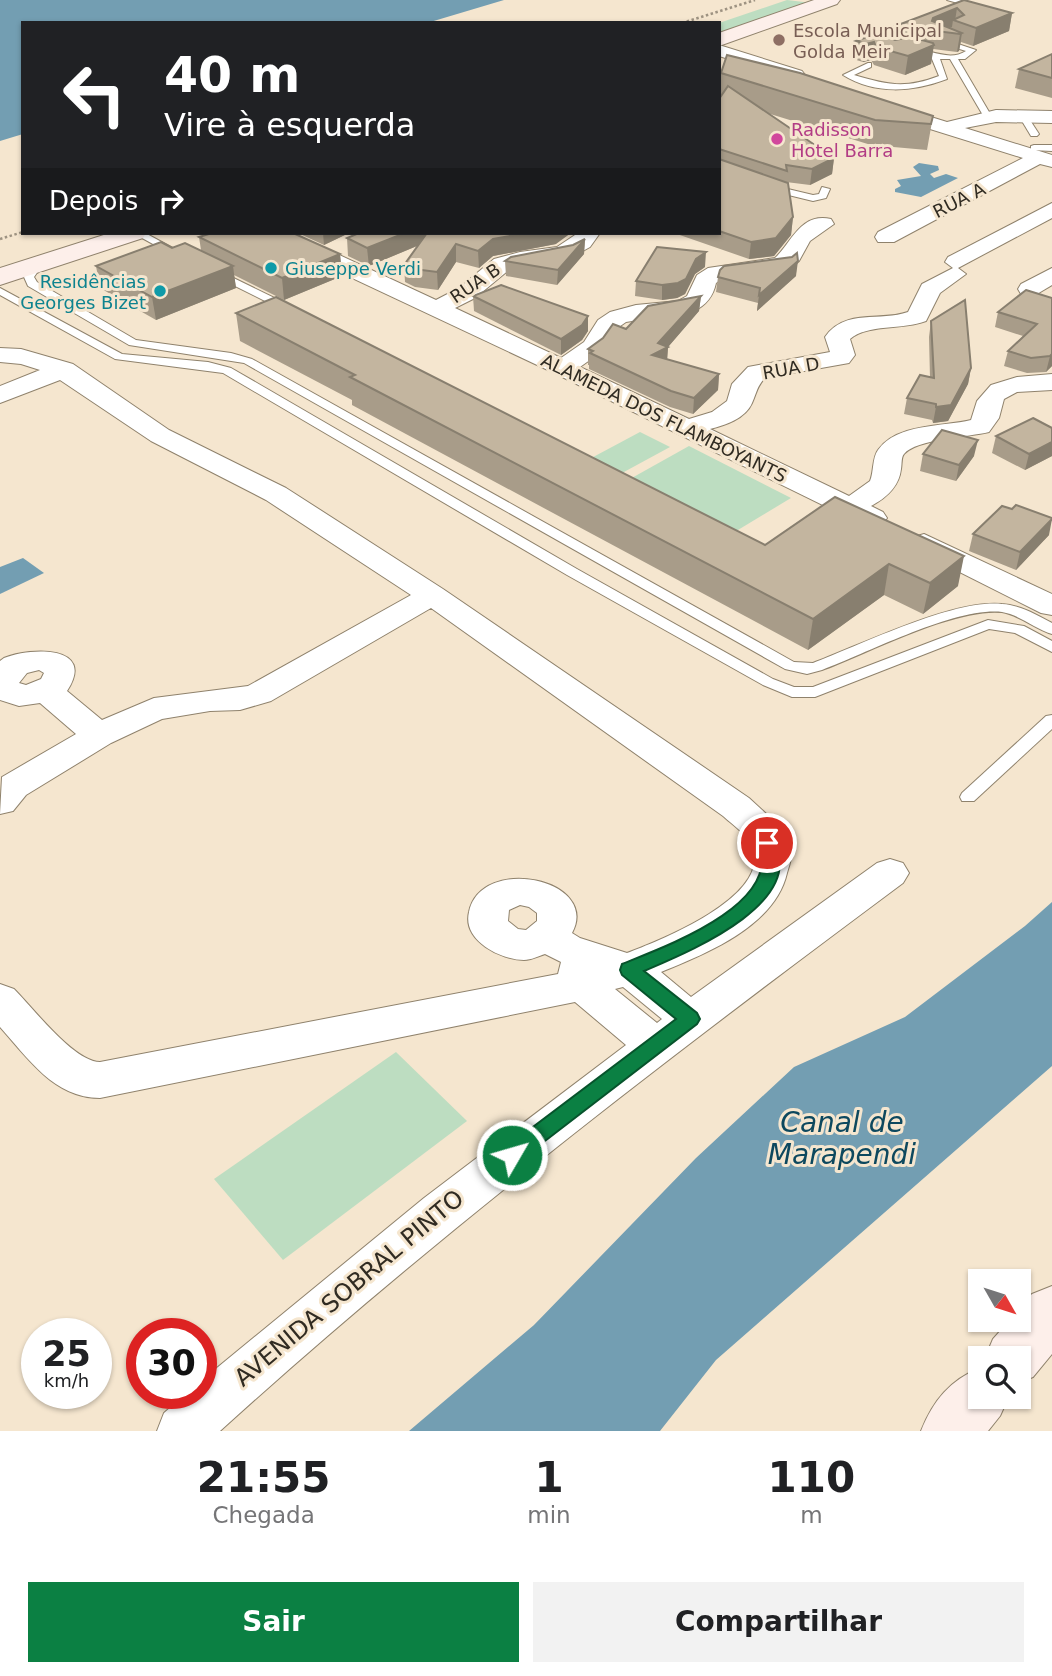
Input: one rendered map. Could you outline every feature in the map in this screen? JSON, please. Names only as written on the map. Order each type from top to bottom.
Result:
[{"type":"main road","points":[[721,39],[831,0]]},
{"type":"main road","points":[[93,235],[129,235]]},
{"type":"main road","points":[[7,287],[129,235]]},
{"type":"main road","points":[[1023,1346],[1052,1312]]},
{"type":"main road","points":[[950,1431],[969,1409]]},
{"type":"street","points":[[721,51],[810,86]]},
{"type":"street","points":[[721,58],[810,86]]},
{"type":"street","points":[[721,66],[810,86]]},
{"type":"street","points":[[835,87],[955,124],[986,126],[1023,116],[1052,117]]},
{"type":"street","points":[[1043,151],[875,110],[986,126],[1043,151],[1052,169]]},
{"type":"street","name":"RUA A","points":[[886,237],[1043,151]]},
{"type":"street","name":"RUA D","points":[[684,428],[721,418],[729,412],[739,404],[745,384],[757,372],[840,358],[842,355],[837,337],[846,329],[918,317],[930,289],[955,268],[1052,209]]},
{"type":"street","points":[[561,367],[580,357],[596,343],[603,327],[612,320],[642,311],[679,309],[690,305],[702,294],[705,280],[716,273],[782,264],[791,256],[801,237],[823,224]]},
{"type":"street","name":"ALAMEDA DOS FLAMBOYANTS","points":[[281,235],[335,252],[436,308],[849,507],[1052,611]]},
{"type":"street","name":"RUA B","points":[[436,308],[472,290],[484,275],[499,265],[567,252],[583,243],[588,235]]},
{"type":"street","points":[[1029,289],[1052,275]]},
{"type":"street","points":[[0,355],[38,359],[64,369],[144,427],[272,492],[432,595],[736,807],[761,830],[773,856],[766,882],[742,911],[701,939],[629,970],[582,985],[100,1080],[84,1080],[62,1066],[0,1000]]},
{"type":"street","points":[[0,395],[64,369]]},
{"type":"street","points":[[849,507],[882,487],[888,477],[889,453],[894,447],[916,438],[980,426],[986,421],[991,396],[997,391],[1016,384],[1052,382]]},
{"type":"street","points":[[0,802],[15,786],[99,735],[138,715],[166,705],[240,699],[259,694],[432,595]]},
{"type":"street","points":[[46,691],[99,735]]},
{"type":"street","name":"AVENIDA SOBRAL PINTO","points":[[182,1431],[298,1327],[471,1186],[655,1045],[890,873]]},
{"type":"street","points":[[655,1045],[582,985],[557,942],[629,970],[690,1019]]},
{"type":"lane","points":[[951,0],[988,10]]},
{"type":"lane","points":[[902,50],[913,50],[935,57],[958,57],[972,51],[935,38],[945,34]]},
{"type":"lane","points":[[868,65],[847,75],[895,89],[916,89],[944,77],[935,57]]},
{"type":"lane","points":[[958,57],[986,126]]},
{"type":"lane","points":[[1023,116],[1043,151]]},
{"type":"lane","points":[[766,186],[813,198],[823,196],[825,189]]},
{"type":"lane","points":[[129,235],[183,261]]},
{"type":"lane","points":[[219,286],[208,274],[295,313]]},
{"type":"lane","points":[[37,276],[133,343],[222,354],[248,361],[790,666],[807,669],[817,667],[974,610],[1002,608],[1026,615],[1052,611]]},
{"type":"lane","points":[[0,291],[7,287],[109,353],[141,361],[227,370],[572,572],[768,682],[792,692],[815,692],[988,624],[1019,629],[1052,647]]},
{"type":"lane","points":[[968,797],[1052,720]]},
{"type":"path","points":[[688,21],[755,0]]},
{"type":"path","points":[[0,239],[21,233]]},
{"type":"green space","points":[[787,0],[812,3],[721,34],[721,22]]},
{"type":"green space","points":[[640,432],[670,447],[611,479],[582,463]]},
{"type":"green space","points":[[689,446],[791,498],[723,539],[621,484]]},
{"type":"green space","points":[[396,1052],[467,1121],[283,1260],[214,1179]]},
{"type":"water","points":[[0,0],[504,0],[434,21],[21,21],[21,135],[0,141]]},
{"type":"water","points":[[919,163],[938,166],[939,170],[930,174],[934,178],[946,174],[958,178],[921,197],[895,192],[895,189],[901,186],[897,180],[921,176],[913,167]]},
{"type":"water","points":[[23,558],[44,573],[0,594],[0,567]]},
{"type":"water","name":"Canal de Marapendi","points":[[1052,902],[1052,1066],[716,1360],[660,1431],[409,1431],[534,1325],[696,1158],[794,1067],[905,1017],[1025,926]]},
{"type":"building","points":[[964,0],[1012,13],[976,28],[953,20],[964,15],[957,8],[933,18],[932,21],[962,33],[960,34],[912,28],[891,33],[889,37],[895,40],[911,37],[934,45],[908,56],[876,47],[874,42],[866,44],[856,41]]},
{"type":"building","points":[[1052,54],[1052,78],[1019,69]]},
{"type":"building","points":[[727,55],[800,73],[933,116],[931,124],[875,120],[721,73]]},
{"type":"building","points":[[728,86],[834,158],[812,169],[786,165],[787,171],[721,150],[721,96]]},
{"type":"building","points":[[721,160],[788,183],[793,217],[776,238],[751,242],[721,232]]},
{"type":"building","points":[[297,235],[340,254],[282,278],[199,237]]},
{"type":"building","points":[[354,235],[400,235],[367,248],[347,238]]},
{"type":"building","points":[[426,235],[515,235],[493,239],[478,251],[456,244],[437,272],[404,265]]},
{"type":"building","points":[[585,239],[558,270],[505,261],[511,257],[573,245]]},
{"type":"building","points":[[161,242],[172,248],[185,243],[233,266],[152,297],[96,266]]},
{"type":"building","points":[[657,247],[706,252],[696,259],[686,279],[678,283],[662,285],[636,281]]},
{"type":"building","points":[[797,253],[798,261],[759,295],[760,288],[718,277],[724,266],[792,257]]},
{"type":"building","points":[[501,285],[588,316],[582,325],[561,339],[473,296]]},
{"type":"building","points":[[1026,290],[1052,298],[1050,356],[1031,358],[1008,351],[1037,324],[998,312]]},
{"type":"building","points":[[701,296],[658,343],[668,347],[652,355],[719,374],[694,398],[671,391],[590,353],[593,351],[588,349],[603,338],[613,324],[626,329],[648,306]]},
{"type":"building","points":[[276,297],[765,545],[835,497],[964,556],[930,583],[889,564],[813,619],[350,377],[355,375],[236,313]]},
{"type":"building","points":[[965,300],[971,368],[951,405],[936,407],[936,404],[907,398],[920,375],[934,378],[931,321]]},
{"type":"building","points":[[1033,418],[1052,428],[1052,442],[1029,454],[996,436]]},
{"type":"building","points":[[942,430],[978,440],[959,465],[923,454]]},
{"type":"building","points":[[1016,505],[1052,518],[1020,552],[973,534],[1002,506],[1012,509]]},
{"type":"place","name":"Escola Municipal Golda Meir","points":[[779,40]]},
{"type":"place","name":"Radisson Hotel Barra","points":[[777,139]]},
{"type":"place","name":"Giuseppe Verdi","points":[[271,268]]},
{"type":"place","name":"Residências Georges Bizet","points":[[160,291]]},
{"type":"route","points":[[512,1155],[690,1019],[629,970],[701,939],[742,911],[766,882],[773,856],[767,843]]}]
